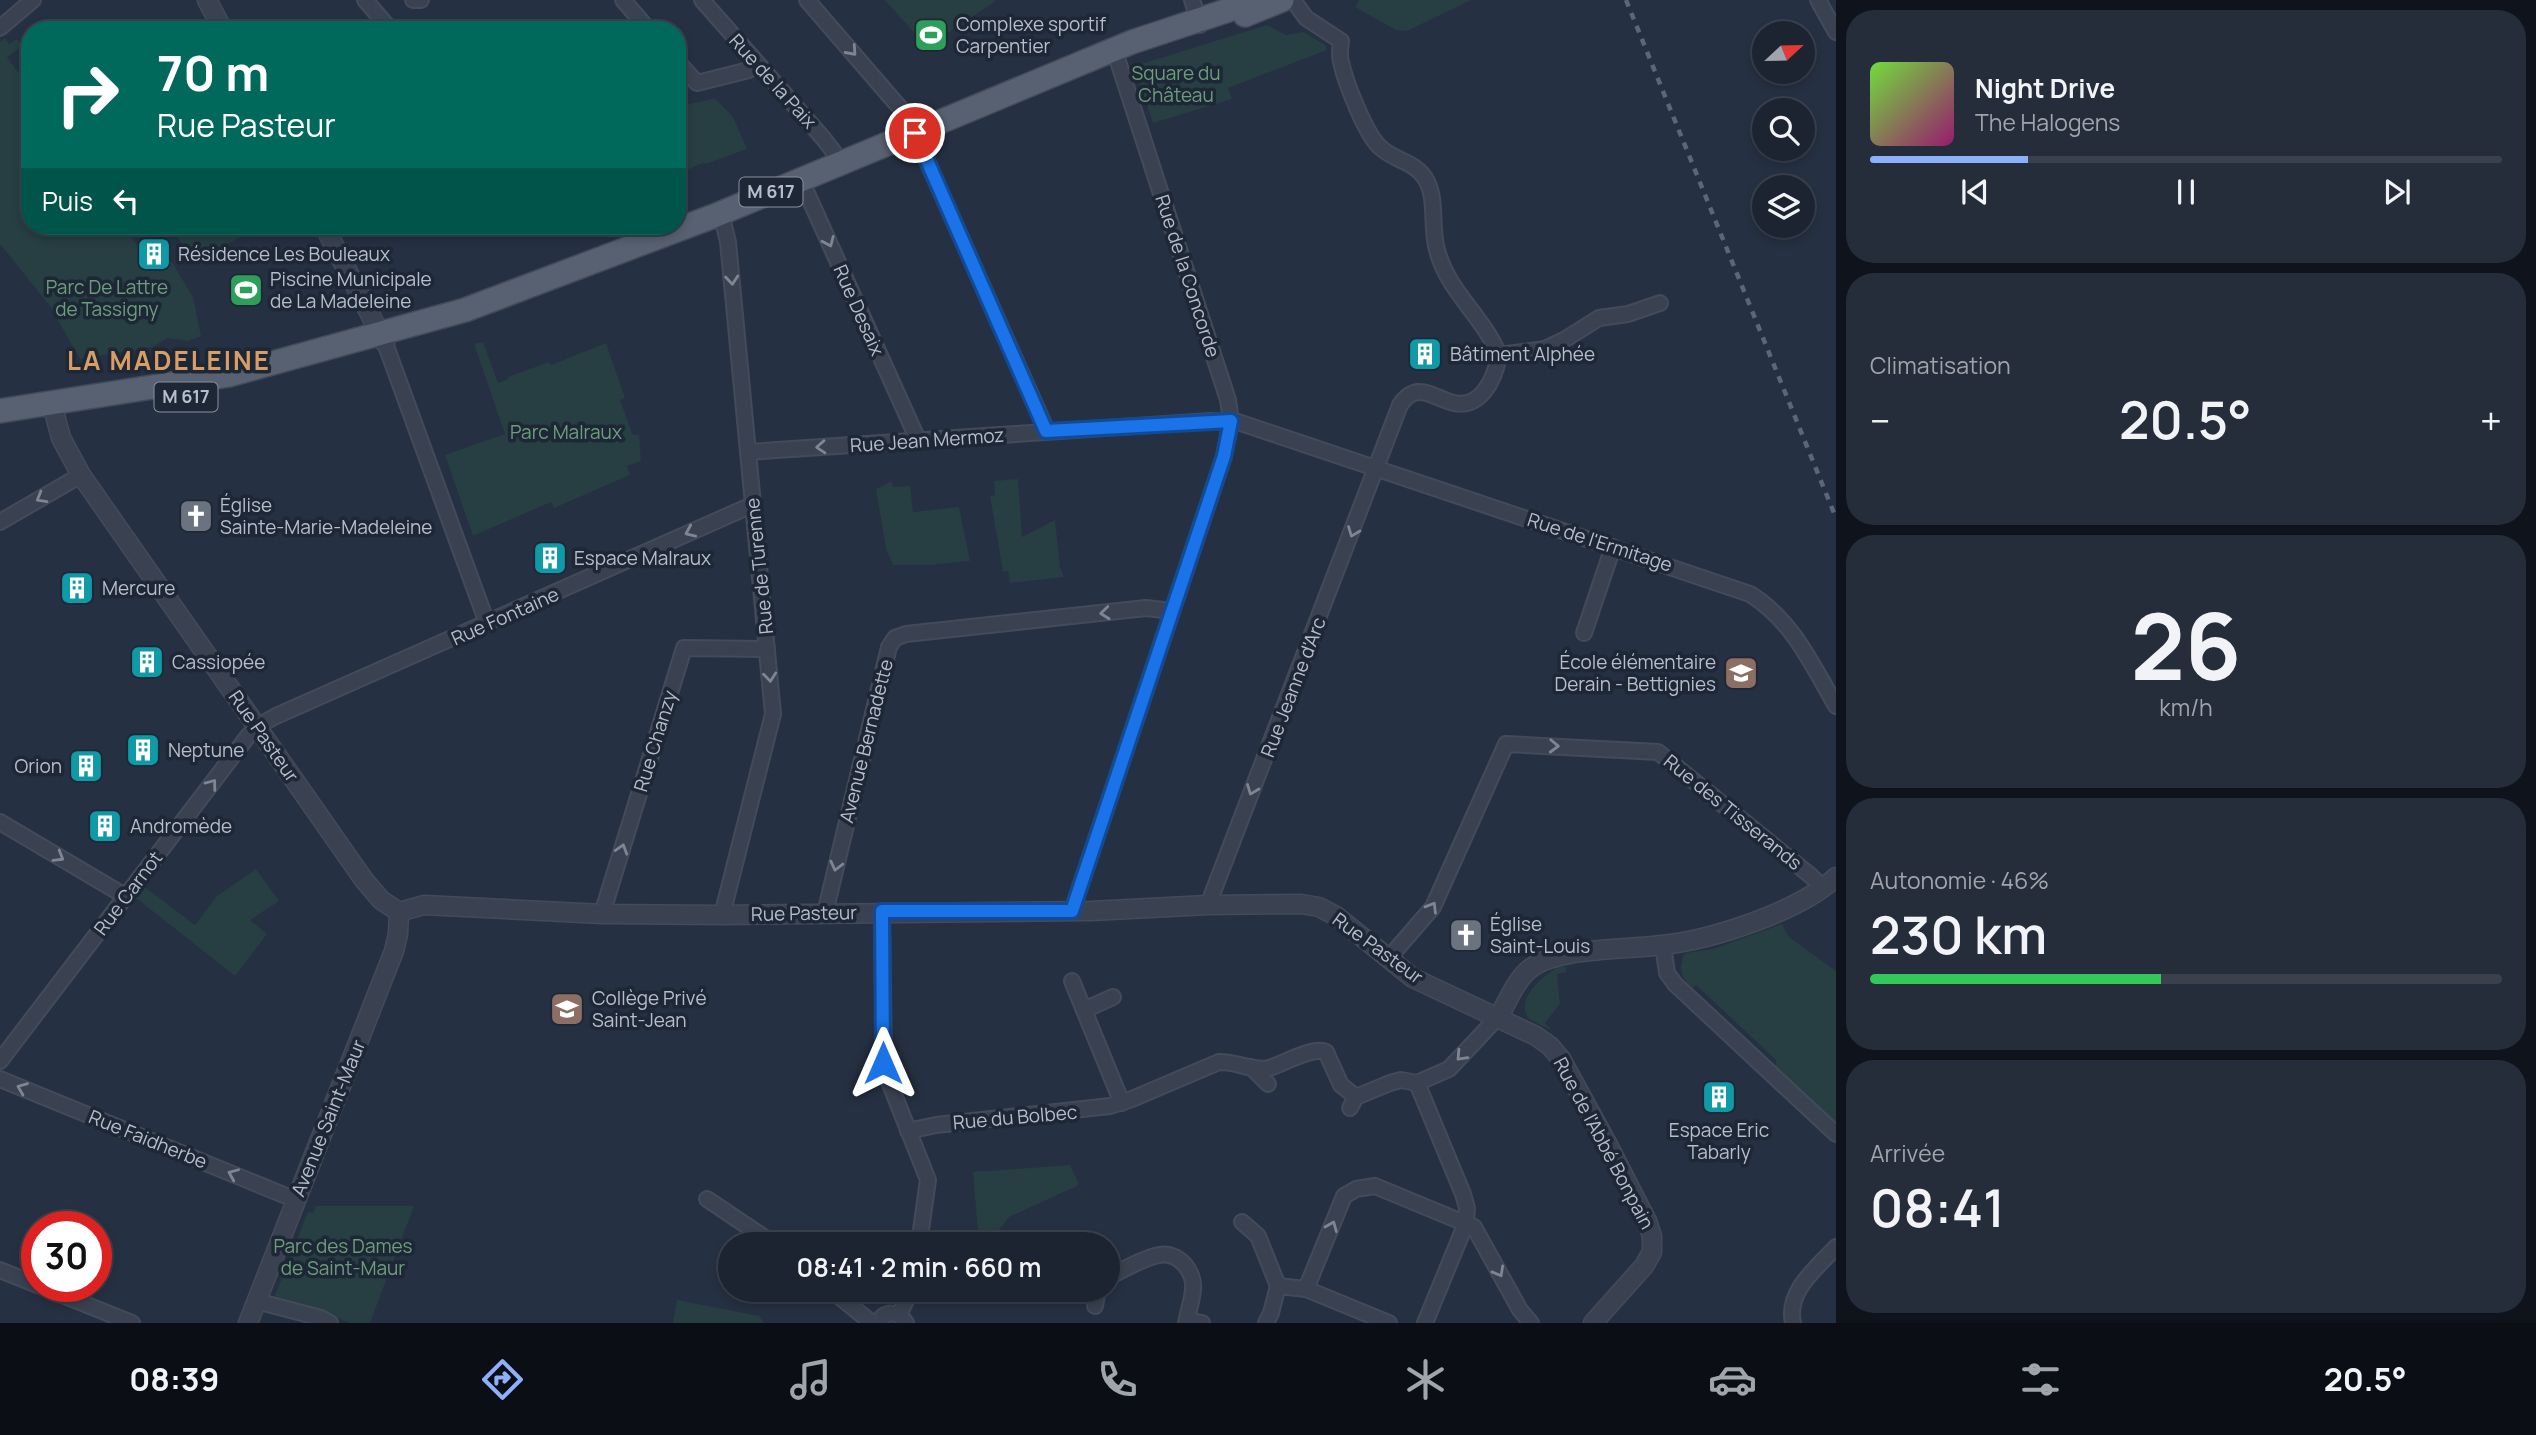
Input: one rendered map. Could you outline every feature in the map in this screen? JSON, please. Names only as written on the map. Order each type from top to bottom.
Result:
[{"type":"main road","name":"M 617","points":[[686,226],[1198,17],[1259,0]]},
{"type":"main road","name":"M 617","points":[[1198,17],[1282,0]]},
{"type":"main road","name":"M 617","points":[[0,422],[229,375],[382,338],[465,310],[662,235]]},
{"type":"main road","name":"M 617","points":[[0,411],[53,409]]},
{"type":"street","points":[[0,28],[33,0]]},
{"type":"street","points":[[207,0],[218,21]]},
{"type":"street","points":[[365,0],[383,21]]},
{"type":"street","points":[[413,0],[421,0]]},
{"type":"street","points":[[623,0],[641,21]]},
{"type":"street","name":"Rue de la Paix","points":[[702,0],[828,143],[838,164]]},
{"type":"street","points":[[807,0],[900,106],[915,133],[1046,431]]},
{"type":"street","points":[[1293,0],[1306,19],[1341,41],[1341,64],[1375,143],[1390,155],[1415,167],[1424,177],[1432,199],[1434,241],[1444,271],[1453,289],[1484,327],[1499,355],[1545,349],[1564,341],[1600,318],[1628,314],[1660,303]]},
{"type":"street","points":[[1818,0],[1836,32]]},
{"type":"street","name":"Rue de la Concorde","points":[[1116,52],[1228,400],[1231,421]]},
{"type":"street","points":[[686,71],[697,83],[749,70],[756,63]]},
{"type":"street","name":"Rue Desaix","points":[[801,180],[918,440]]},
{"type":"street","name":"Rue de Turenne","points":[[720,213],[728,238],[773,704],[772,722],[722,915]]},
{"type":"street","points":[[329,235],[382,338],[488,623]]},
{"type":"street","name":"Rue Jeanne d'Arc","points":[[1208,905],[1400,405],[1408,396],[1420,392],[1452,403],[1475,400],[1491,383],[1499,355]]},
{"type":"street","name":"Rue Pasteur","points":[[53,409],[64,446],[81,475],[363,880],[381,900],[399,912],[424,905],[602,914],[722,915],[882,911],[1072,911],[1301,904],[1319,907],[1348,924],[1413,978],[1498,1017]]},
{"type":"street","points":[[1072,911],[1227,447],[1231,421]]},
{"type":"street","name":"Rue Jean Mermoz","points":[[748,452],[1231,421]]},
{"type":"street","name":"Rue de l'Ermitage","points":[[1231,421],[1750,594],[1790,628],[1836,706]]},
{"type":"street","points":[[0,522],[81,475]]},
{"type":"street","name":"Rue Fontaine","points":[[258,726],[752,505]]},
{"type":"street","points":[[1584,632],[1613,547]]},
{"type":"street","name":"Avenue Bernadette","points":[[825,913],[890,647],[895,638],[906,634],[1146,608],[1172,611]]},
{"type":"street","name":"Rue Chanzy","points":[[602,914],[684,648],[767,649]]},
{"type":"street","name":"Rue Carnot","points":[[0,1061],[247,736],[258,726]]},
{"type":"street","name":"Rue des Tisserands","points":[[1388,959],[1433,907],[1506,744],[1658,752],[1811,876],[1830,882]]},
{"type":"street","points":[[0,822],[125,896]]},
{"type":"street","points":[[1424,1323],[1466,1223],[1467,1208],[1417,1083],[1449,1069],[1498,1017],[1525,974],[1545,961],[1572,954],[1663,946],[1712,935],[1793,904],[1830,882]]},
{"type":"street","points":[[882,911],[883,1063],[886,1077],[928,1180],[921,1232]]},
{"type":"street","name":"Avenue Saint-Maur","points":[[248,1323],[394,951],[399,912]]},
{"type":"street","points":[[1663,946],[1667,973],[1675,984],[1836,1134]]},
{"type":"street","points":[[1072,981],[1122,1103]]},
{"type":"street","points":[[1084,1010],[1113,997]]},
{"type":"street","name":"Rue de l'Abbé Bonpain","points":[[1498,1017],[1536,1036],[1556,1052],[1651,1228],[1653,1244],[1649,1258],[1593,1323]]},
{"type":"street","name":"Rue du Bolbec","points":[[908,1131],[936,1125],[1092,1110],[1122,1103],[1219,1062],[1271,1067],[1316,1050],[1323,1050],[1353,1102],[1395,1081],[1417,1083]]},
{"type":"street","points":[[1251,1067],[1268,1084]]},
{"type":"street","name":"Rue Faidherbe","points":[[0,1080],[296,1200]]},
{"type":"street","points":[[1307,1289],[1341,1201],[1356,1189],[1375,1185],[1474,1227],[1520,1310],[1531,1323]]},
{"type":"street","points":[[707,1199],[756,1232]]},
{"type":"street","points":[[1242,1222],[1258,1236],[1278,1286],[1272,1313],[1266,1323]]},
{"type":"street","points":[[1793,1323],[1792,1312],[1796,1294],[1836,1247]]},
{"type":"street","points":[[1120,1272],[1156,1255],[1174,1256],[1185,1265],[1192,1278],[1192,1322]]},
{"type":"street","points":[[0,1270],[21,1279]]},
{"type":"street","points":[[1278,1286],[1307,1289],[1389,1323]]},
{"type":"street","points":[[256,1301],[321,1318],[330,1323]]},
{"type":"street","points":[[79,1302],[132,1323]]},
{"type":"street","points":[[846,1302],[872,1323]]},
{"type":"street","points":[[878,1323],[887,1314],[903,1319],[908,1302]]},
{"type":"street","points":[[1095,1306],[1096,1302]]},
{"type":"green space","name":"Complexe sportif Carpentier","points":[[885,0],[997,0],[927,47]]},
{"type":"green space","points":[[1359,0],[1471,0],[1407,31],[1396,30],[1355,7]]},
{"type":"green space","name":"Square du Château","points":[[1267,25],[1286,35],[1304,32],[1325,45],[1327,50],[1228,88],[1232,99],[1153,123],[1136,73],[1141,64]]},
{"type":"green space","name":"Parc De Lattre de Tassigny","points":[[5,38],[9,44],[17,39],[21,45],[7,57],[21,76],[21,235],[130,235],[154,270],[169,261],[172,262],[193,297],[201,336],[188,341],[168,338],[152,347],[80,359],[50,306],[0,244],[0,42]]},
{"type":"green space","points":[[715,98],[733,117],[747,149],[706,164],[704,162],[686,171],[686,105]]},
{"type":"green space","points":[[176,235],[245,235],[192,262]]},
{"type":"green space","name":"Parc Malraux","points":[[483,342],[498,383],[508,377],[549,362],[551,365],[606,343],[625,398],[620,400],[633,435],[639,435],[641,461],[627,466],[630,475],[554,508],[551,502],[473,536],[445,455],[505,434],[474,344]]},
{"type":"green space","points":[[1018,479],[1022,537],[1055,520],[1060,567],[1064,577],[1010,583],[1008,571],[1003,572],[990,496],[995,495],[994,481]]},
{"type":"green space","points":[[892,481],[893,487],[910,486],[913,512],[959,507],[970,561],[893,565],[886,549],[876,489]]},
{"type":"green space","points":[[256,869],[279,901],[250,920],[267,934],[235,976],[136,898],[145,887],[195,925],[217,896]]},
{"type":"green space","points":[[1782,924],[1789,937],[1836,971],[1836,1123],[1776,1066],[1776,1060],[1696,985],[1693,988],[1682,974],[1682,961],[1686,953],[1713,949]]},
{"type":"green space","points":[[1558,967],[1566,967],[1566,972],[1557,974],[1560,1004],[1545,1023],[1552,1031],[1529,1019],[1525,1004],[1538,982]]},
{"type":"green space","points":[[1070,1165],[1078,1182],[1077,1186],[1009,1217],[997,1232],[978,1232],[973,1172]]},
{"type":"green space","name":"Parc des Dames de Saint-Maur","points":[[316,1206],[414,1206],[370,1323],[350,1323],[300,1303],[274,1298],[307,1214],[313,1213]]},
{"type":"green space","points":[[677,1300],[759,1316],[764,1323],[673,1323]]},
{"type":"railway","points":[[1626,0],[1836,518]]},
{"type":"place","name":"Complexe sportif Carpentier","points":[[931,35]]},
{"type":"place","name":"Résidence Les Bouleaux","points":[[154,254]]},
{"type":"place","name":"Piscine Municipale de La Madeleine","points":[[246,290]]},
{"type":"place","name":"Bâtiment Alphée","points":[[1425,354]]},
{"type":"place","name":"Église Sainte-Marie-Madeleine","points":[[196,516]]},
{"type":"place","name":"Espace Malraux","points":[[550,558]]},
{"type":"place","name":"Mercure","points":[[77,588]]},
{"type":"place","name":"Cassiopée","points":[[147,662]]},
{"type":"place","name":"École élémentaire Derain - Bettignies","points":[[1741,673]]},
{"type":"place","name":"Neptune","points":[[143,750]]},
{"type":"place","name":"Orion","points":[[86,766]]},
{"type":"place","name":"Andromède","points":[[105,826]]},
{"type":"place","name":"Église Saint-Louis","points":[[1466,935]]},
{"type":"place","name":"Collège Privé Saint-Jean","points":[[567,1009]]},
{"type":"place","name":"Espace Eric Tabarly","points":[[1719,1097]]},
{"type":"district","name":"LA MADELEINE","points":[[169,361]]},
{"type":"route","points":[[883,1063],[882,911],[1072,911],[1224,456],[1231,421],[1046,431],[915,133]]}]
